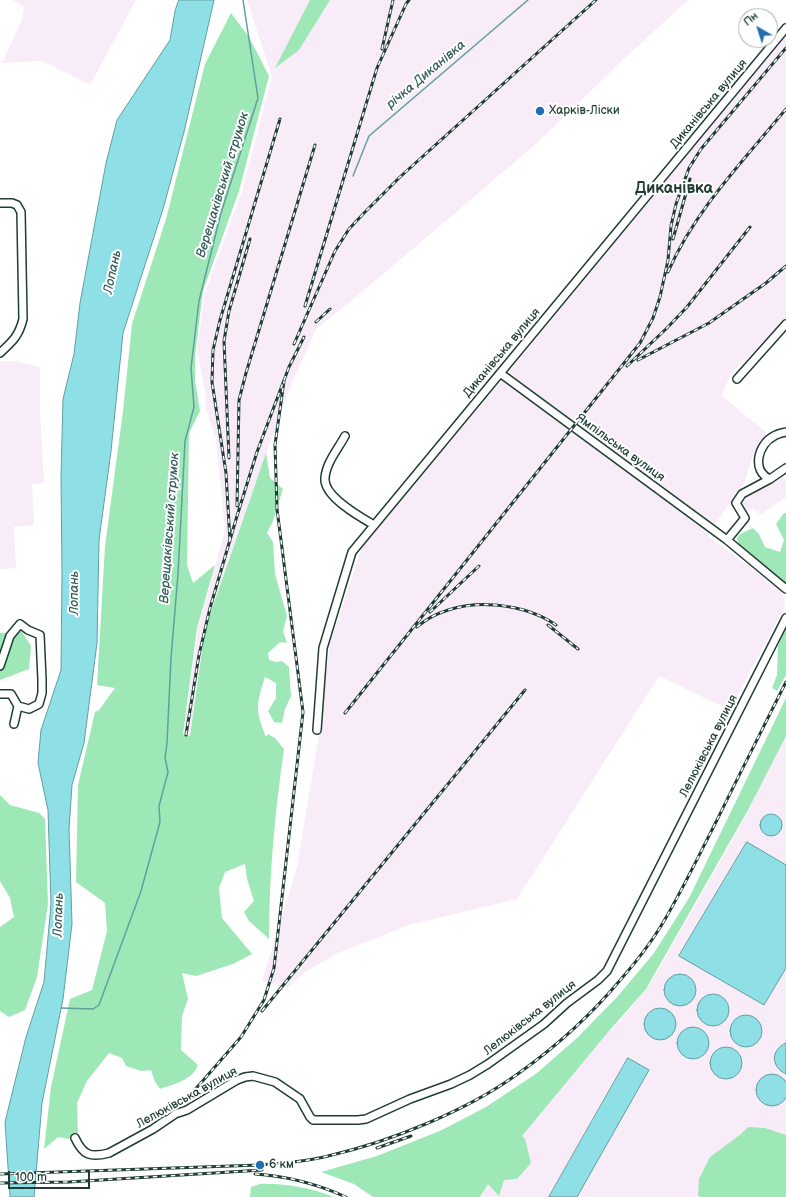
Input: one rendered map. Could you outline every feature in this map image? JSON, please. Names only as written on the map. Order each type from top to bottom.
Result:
[{"type":"street","name":"Диканівська вулиця","points":[[317,730],[323,648],[352,552],[786,28]]},
{"type":"street","points":[[0,203],[12,203],[17,205],[21,212],[23,319],[20,330],[14,339],[0,353]]},
{"type":"street","points":[[737,379],[786,324]]},
{"type":"street","name":"Ямпільська вулиця","points":[[500,373],[728,540],[786,589]]},
{"type":"street","points":[[770,479],[765,477],[759,469],[759,456],[762,447],[774,436],[786,432]]},
{"type":"street","points":[[345,436],[326,469],[324,480],[327,489],[335,498],[355,514],[374,526]]},
{"type":"street","points":[[728,540],[745,518],[736,503],[742,494],[770,479],[786,468]]},
{"type":"street","name":"Лелюківська вулиця","points":[[75,1138],[82,1151],[88,1154],[102,1155],[109,1153],[153,1129],[175,1114],[187,1110],[237,1080],[253,1076],[275,1082],[300,1099],[313,1120],[358,1120],[451,1084],[470,1075],[544,1024],[567,1003],[598,980],[607,971],[786,618]]},
{"type":"street","points":[[0,666],[2,651],[10,636],[20,624],[28,630],[40,635],[42,693],[39,704],[29,709],[18,706]]},
{"type":"street","points":[[0,694],[12,694],[18,706],[14,724]]},
{"type":"shaded area","points":[[13,0],[136,0],[90,85],[42,61],[2,63],[22,19],[24,7]]},
{"type":"shaded area","points":[[247,0],[688,0],[626,57],[538,142],[316,329],[291,385],[246,509],[203,637],[190,736],[183,734],[198,628],[225,530],[216,439],[205,406],[206,396],[197,350],[205,293],[242,191],[272,77]]},
{"type":"shaded area","points":[[786,34],[786,321],[733,371],[721,395],[767,433],[753,455],[744,484],[707,535],[780,590],[784,597],[785,606],[730,710],[659,676],[517,899],[409,925],[338,953],[305,972],[287,988],[262,981],[297,867],[320,729],[330,643],[362,547],[508,373],[775,48],[778,48],[778,44]]},
{"type":"shaded area","points":[[0,361],[15,361],[40,367],[40,411],[44,483],[32,484],[34,525],[14,527],[16,568],[0,569]]},
{"type":"shaded area","points":[[782,475],[786,481],[786,497],[760,515],[753,508],[747,513],[740,503]]},
{"type":"shaded area","points":[[786,735],[786,1197],[481,1197],[496,1167],[609,1031],[626,1014],[653,979],[737,832]]},
{"type":"green space","points":[[310,0],[330,0],[299,50],[275,68]]},
{"type":"green space","points":[[231,13],[249,37],[269,76],[239,191],[203,291],[195,356],[195,380],[200,411],[189,433],[187,565],[193,583],[215,565],[197,628],[183,734],[190,736],[205,629],[266,453],[270,478],[283,489],[273,521],[267,533],[273,542],[275,574],[287,616],[283,631],[287,643],[280,642],[268,653],[269,660],[276,662],[282,661],[289,667],[291,696],[285,709],[282,723],[274,722],[268,711],[276,698],[276,683],[265,677],[258,701],[258,713],[266,737],[268,734],[275,738],[284,749],[273,844],[269,939],[249,921],[244,912],[254,901],[247,879],[245,864],[225,872],[219,888],[222,918],[252,954],[233,964],[196,976],[182,973],[188,999],[182,1016],[181,1050],[198,1065],[196,1070],[182,1081],[160,1089],[155,1082],[151,1070],[141,1071],[126,1066],[122,1058],[109,1053],[87,1081],[77,1103],[78,1133],[68,1139],[58,1137],[44,1149],[51,1087],[70,999],[92,990],[107,931],[105,903],[76,882],[78,785],[95,712],[99,710],[115,688],[97,685],[105,546],[123,411],[132,324],[166,219],[205,64]]},
{"type":"green space","points":[[784,513],[786,513],[786,583],[739,545],[737,538],[740,534],[753,528],[759,534],[765,547],[780,552],[784,540],[776,524]]},
{"type":"green space","points":[[786,625],[786,675],[777,691],[772,688],[777,675],[778,646]]},
{"type":"green space","points":[[22,632],[31,646],[29,669],[0,680],[0,633]]},
{"type":"green space","points":[[786,698],[786,736],[748,810],[646,989],[609,1031],[522,1136],[525,1139],[531,1163],[517,1179],[504,1180],[499,1196],[488,1184],[480,1197],[373,1197],[354,1184],[321,1172],[377,1156],[442,1130],[486,1107],[537,1073],[577,1038],[618,996],[654,953],[689,898]]},
{"type":"green space","points":[[0,795],[10,805],[39,813],[45,819],[48,904],[37,977],[25,1010],[9,1017],[0,1011],[0,927],[14,917],[10,898],[0,881]]},
{"type":"green space","points":[[748,1127],[765,1128],[786,1135],[786,1197],[700,1197],[698,1195],[699,1179],[710,1157]]},
{"type":"green space","points":[[260,1184],[279,1184],[297,1187],[334,1197],[250,1197],[251,1187]]},
{"type":"water","name":"Лопань","points":[[179,0],[214,0],[184,132],[163,209],[123,333],[111,451],[99,540],[97,643],[84,743],[72,785],[69,829],[72,924],[63,999],[42,1103],[34,1197],[10,1197],[5,1122],[26,1037],[44,982],[51,904],[48,810],[38,763],[41,730],[61,670],[61,476],[63,399],[74,354],[80,303],[106,163],[117,120],[170,40],[175,11]]},
{"type":"water","points":[[771,814],[779,817],[782,825],[779,833],[771,836],[763,833],[760,825],[763,817]]},
{"type":"water","points":[[747,842],[786,865],[786,968],[764,1005],[679,956]]},
{"type":"water","points":[[677,974],[683,974],[693,981],[696,990],[695,996],[689,1003],[683,1006],[677,1006],[667,999],[664,993],[664,987],[671,977]]},
{"type":"water","points":[[710,994],[716,994],[726,1001],[729,1010],[728,1016],[722,1023],[716,1026],[710,1026],[700,1019],[697,1013],[697,1007],[704,997]]},
{"type":"water","points":[[657,1008],[663,1008],[673,1015],[676,1024],[675,1030],[669,1037],[663,1040],[657,1040],[647,1033],[644,1027],[644,1021],[651,1011]]},
{"type":"water","points":[[743,1015],[749,1015],[759,1022],[762,1031],[761,1037],[755,1044],[749,1047],[743,1047],[733,1040],[730,1034],[730,1028],[737,1018]]},
{"type":"water","points":[[690,1027],[696,1027],[706,1034],[709,1043],[708,1049],[702,1056],[696,1059],[690,1059],[680,1052],[677,1046],[677,1040],[684,1030]]},
{"type":"water","points":[[786,1043],[786,1074],[777,1067],[774,1058],[777,1050]]},
{"type":"water","points":[[723,1047],[729,1047],[739,1054],[742,1063],[741,1069],[735,1076],[729,1079],[723,1079],[713,1072],[710,1066],[710,1060],[717,1050]]},
{"type":"water","points":[[628,1058],[649,1070],[577,1197],[549,1197]]},
{"type":"water","points":[[772,1074],[778,1075],[785,1081],[788,1090],[787,1096],[781,1103],[772,1106],[766,1105],[759,1099],[756,1090],[757,1084],[763,1077]]},
{"type":"waterway","name":"Верещаківський струмок","points":[[61,1008],[93,1009],[99,1005],[141,891],[160,822],[159,806],[168,772],[165,758],[178,574],[185,441],[194,407],[191,368],[199,301],[221,213],[258,98],[243,0]]},
{"type":"waterway","name":"річка Диканівка","points":[[353,176],[369,136],[528,0]]},
{"type":"railway","points":[[382,49],[393,0]]},
{"type":"railway","points":[[305,306],[377,68],[409,0]]},
{"type":"railway","points":[[294,344],[335,251],[349,229],[400,177],[596,0]]},
{"type":"railway","points":[[345,713],[640,343],[653,318],[660,297],[668,260],[671,226],[676,204],[689,168],[701,149],[786,48]]},
{"type":"railway","points":[[668,272],[679,249],[721,186],[786,109]]},
{"type":"railway","points":[[230,541],[226,473],[212,382],[213,350],[220,320],[280,119]]},
{"type":"railway","points":[[237,506],[239,400],[315,145]]},
{"type":"railway","points":[[673,239],[690,179]]},
{"type":"railway","points":[[627,366],[687,307],[750,227]]},
{"type":"railway","points":[[229,458],[224,341],[229,311],[250,239]]},
{"type":"railway","points":[[638,360],[709,323],[766,283],[786,266]]},
{"type":"railway","points":[[316,322],[330,309]]},
{"type":"railway","points":[[186,735],[199,655],[210,608],[237,516],[257,452],[289,367],[304,337]]},
{"type":"railway","points":[[166,1115],[185,1100],[241,1037],[264,1000],[274,968],[303,712],[277,509],[275,445],[284,381]]},
{"type":"railway","points":[[430,612],[479,566]]},
{"type":"railway","points":[[417,627],[432,617],[448,610],[467,606],[486,605],[505,606],[524,610],[541,616],[556,625]]},
{"type":"railway","points":[[548,625],[578,649]]},
{"type":"railway","points":[[0,1174],[260,1165],[311,1160],[352,1150],[402,1134],[452,1112],[498,1087],[533,1063],[574,1029],[611,991],[648,946],[682,888],[786,682]]},
{"type":"railway","points":[[262,1011],[525,690]]},
{"type":"railway","points":[[377,1148],[411,1136]]},
{"type":"railway","points":[[0,1183],[69,1182],[262,1170]]},
{"type":"railway","points":[[255,1174],[302,1181],[346,1197]]},
{"type":"place","name":"Харків-Ліски","points":[[540,111]]},
{"type":"place","name":"6 км","points":[[260,1165]]},
{"type":"district","name":"Диканівка","points":[[674,189]]}]
